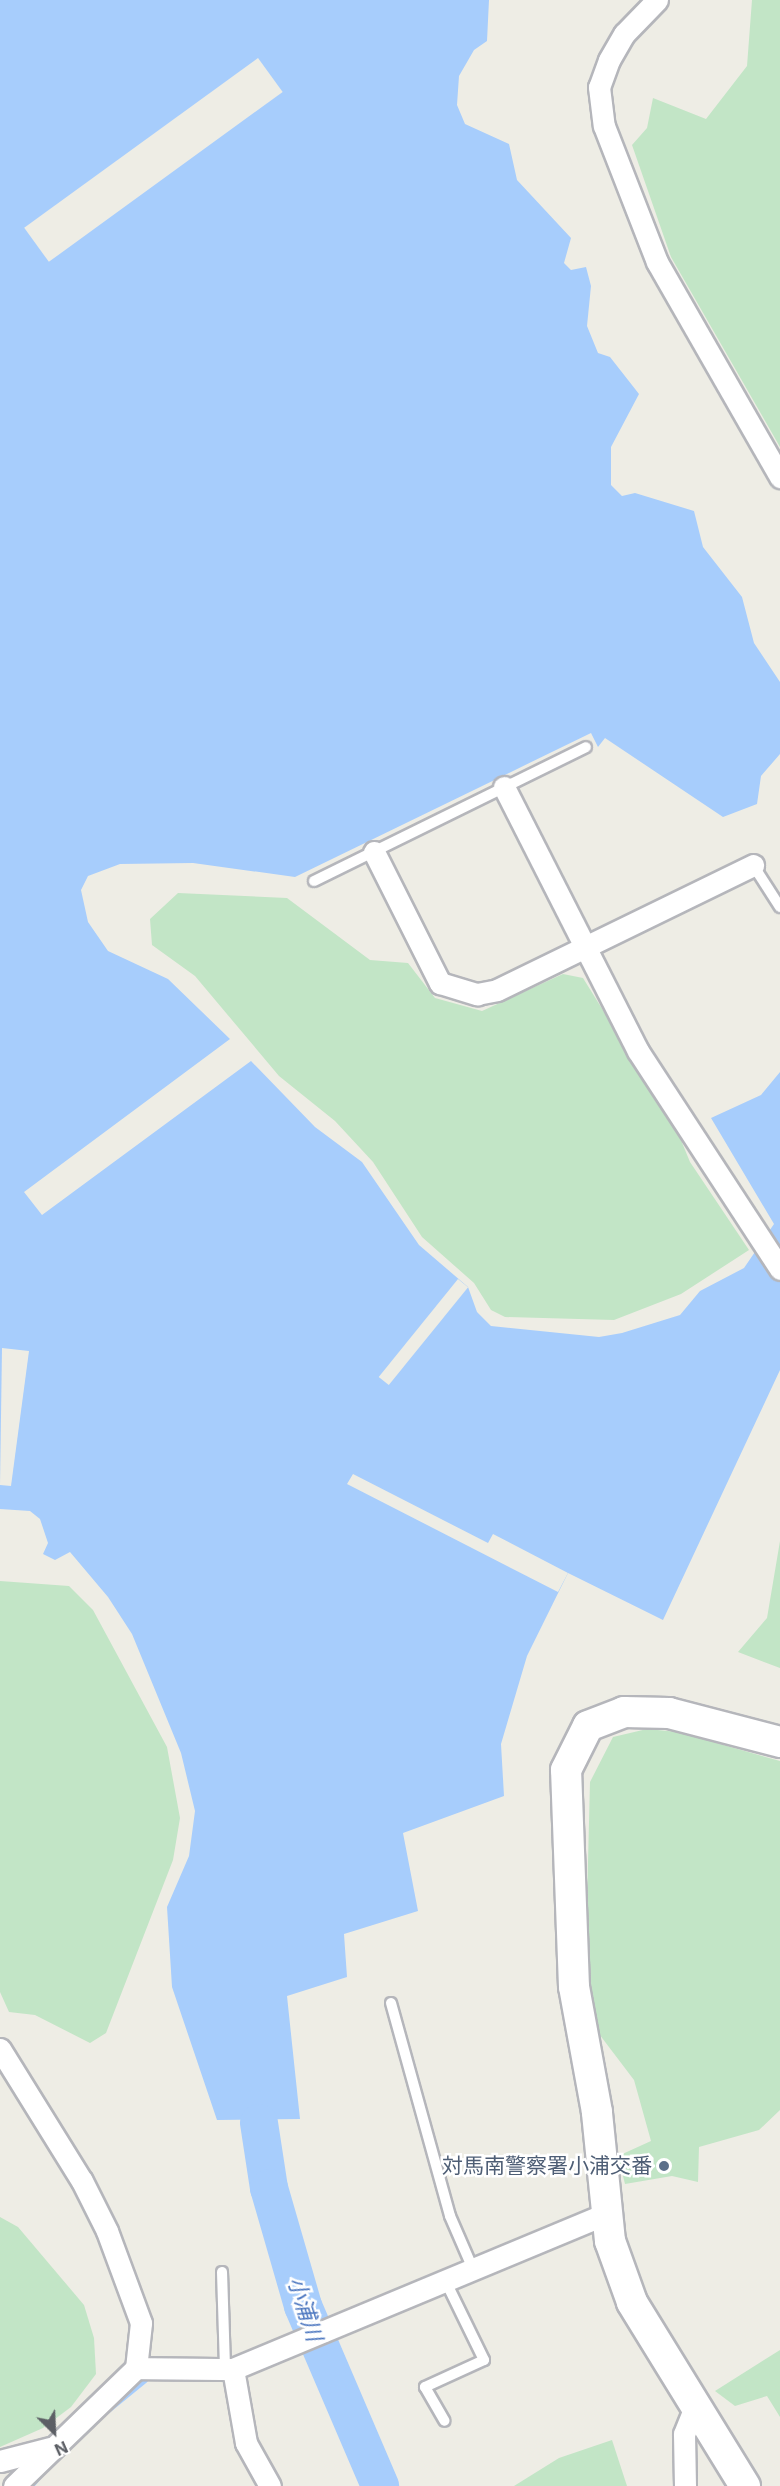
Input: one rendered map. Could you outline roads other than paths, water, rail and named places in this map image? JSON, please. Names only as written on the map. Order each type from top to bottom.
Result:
[{"type":"street","points":[[657,0],[624,34],[609,60],[599,87],[604,126],[657,262],[780,477]]},
{"type":"street","points":[[504,787],[583,947],[638,1051],[780,1269]]},
{"type":"street","points":[[374,852],[440,983],[489,993],[753,865]]},
{"type":"street","points":[[745,2486],[619,2273],[606,2214],[597,2112],[574,1988],[566,1770],[573,1746],[588,1726],[603,1717],[643,1711],[724,1725],[780,1742]]},
{"type":"street","points":[[0,2049],[82,2181],[107,2231],[141,2323],[136,2368],[50,2448],[14,2486]]},
{"type":"street","points":[[136,2368],[229,2368],[335,2330],[445,2280],[606,2214]]},
{"type":"street","points":[[229,2368],[246,2443],[270,2486]]},
{"type":"street","points":[[685,2486],[684,2434],[696,2405]]},
{"type":"street","points":[[0,2461],[50,2448]]},
{"type":"lane","points":[[314,881],[586,747]]},
{"type":"lane","points":[[753,865],[780,907]]},
{"type":"lane","points":[[391,2003],[450,2216],[473,2269]]},
{"type":"lane","points":[[222,2272],[229,2368]]},
{"type":"lane","points":[[445,2280],[484,2360],[425,2387],[445,2421]]},
{"type":"water","points":[[0,0],[489,0],[487,41],[474,50],[459,76],[457,105],[465,124],[509,144],[517,180],[571,238],[564,263],[571,270],[586,267],[591,286],[587,326],[598,353],[610,357],[639,394],[611,447],[611,485],[622,496],[635,493],[694,511],[703,547],[742,597],[754,643],[780,682],[780,754],[761,776],[757,804],[723,817],[605,738],[598,747],[591,733],[295,877],[193,863],[120,864],[88,876],[81,890],[88,922],[108,951],[168,979],[230,1039],[24,1192],[42,1215],[251,1061],[315,1127],[362,1162],[419,1245],[468,1287],[477,1312],[491,1326],[599,1337],[622,1333],[680,1315],[700,1291],[744,1268],[774,1224],[711,1118],[761,1095],[780,1072],[780,1370],[663,1620],[568,1573],[527,1656],[501,1744],[504,1796],[403,1833],[418,1911],[344,1934],[347,1977],[287,1996],[300,2119],[217,2120],[172,1987],[167,1907],[189,1856],[195,1811],[181,1753],[132,1634],[108,1597],[70,1552],[55,1560],[43,1554],[48,1543],[40,1519],[30,1511],[0,1509]]},
{"type":"waterway","name":"小浦川","points":[[259,2123],[269,2188],[303,2306],[380,2486]]},
{"type":"waterway","points":[[101,2416],[145,2380]]},
{"type":"waterway","points":[[31,2486],[46,2468]]},
{"type":"place","name":"対馬南警察署小浦交番","points":[[664,2166]]}]
